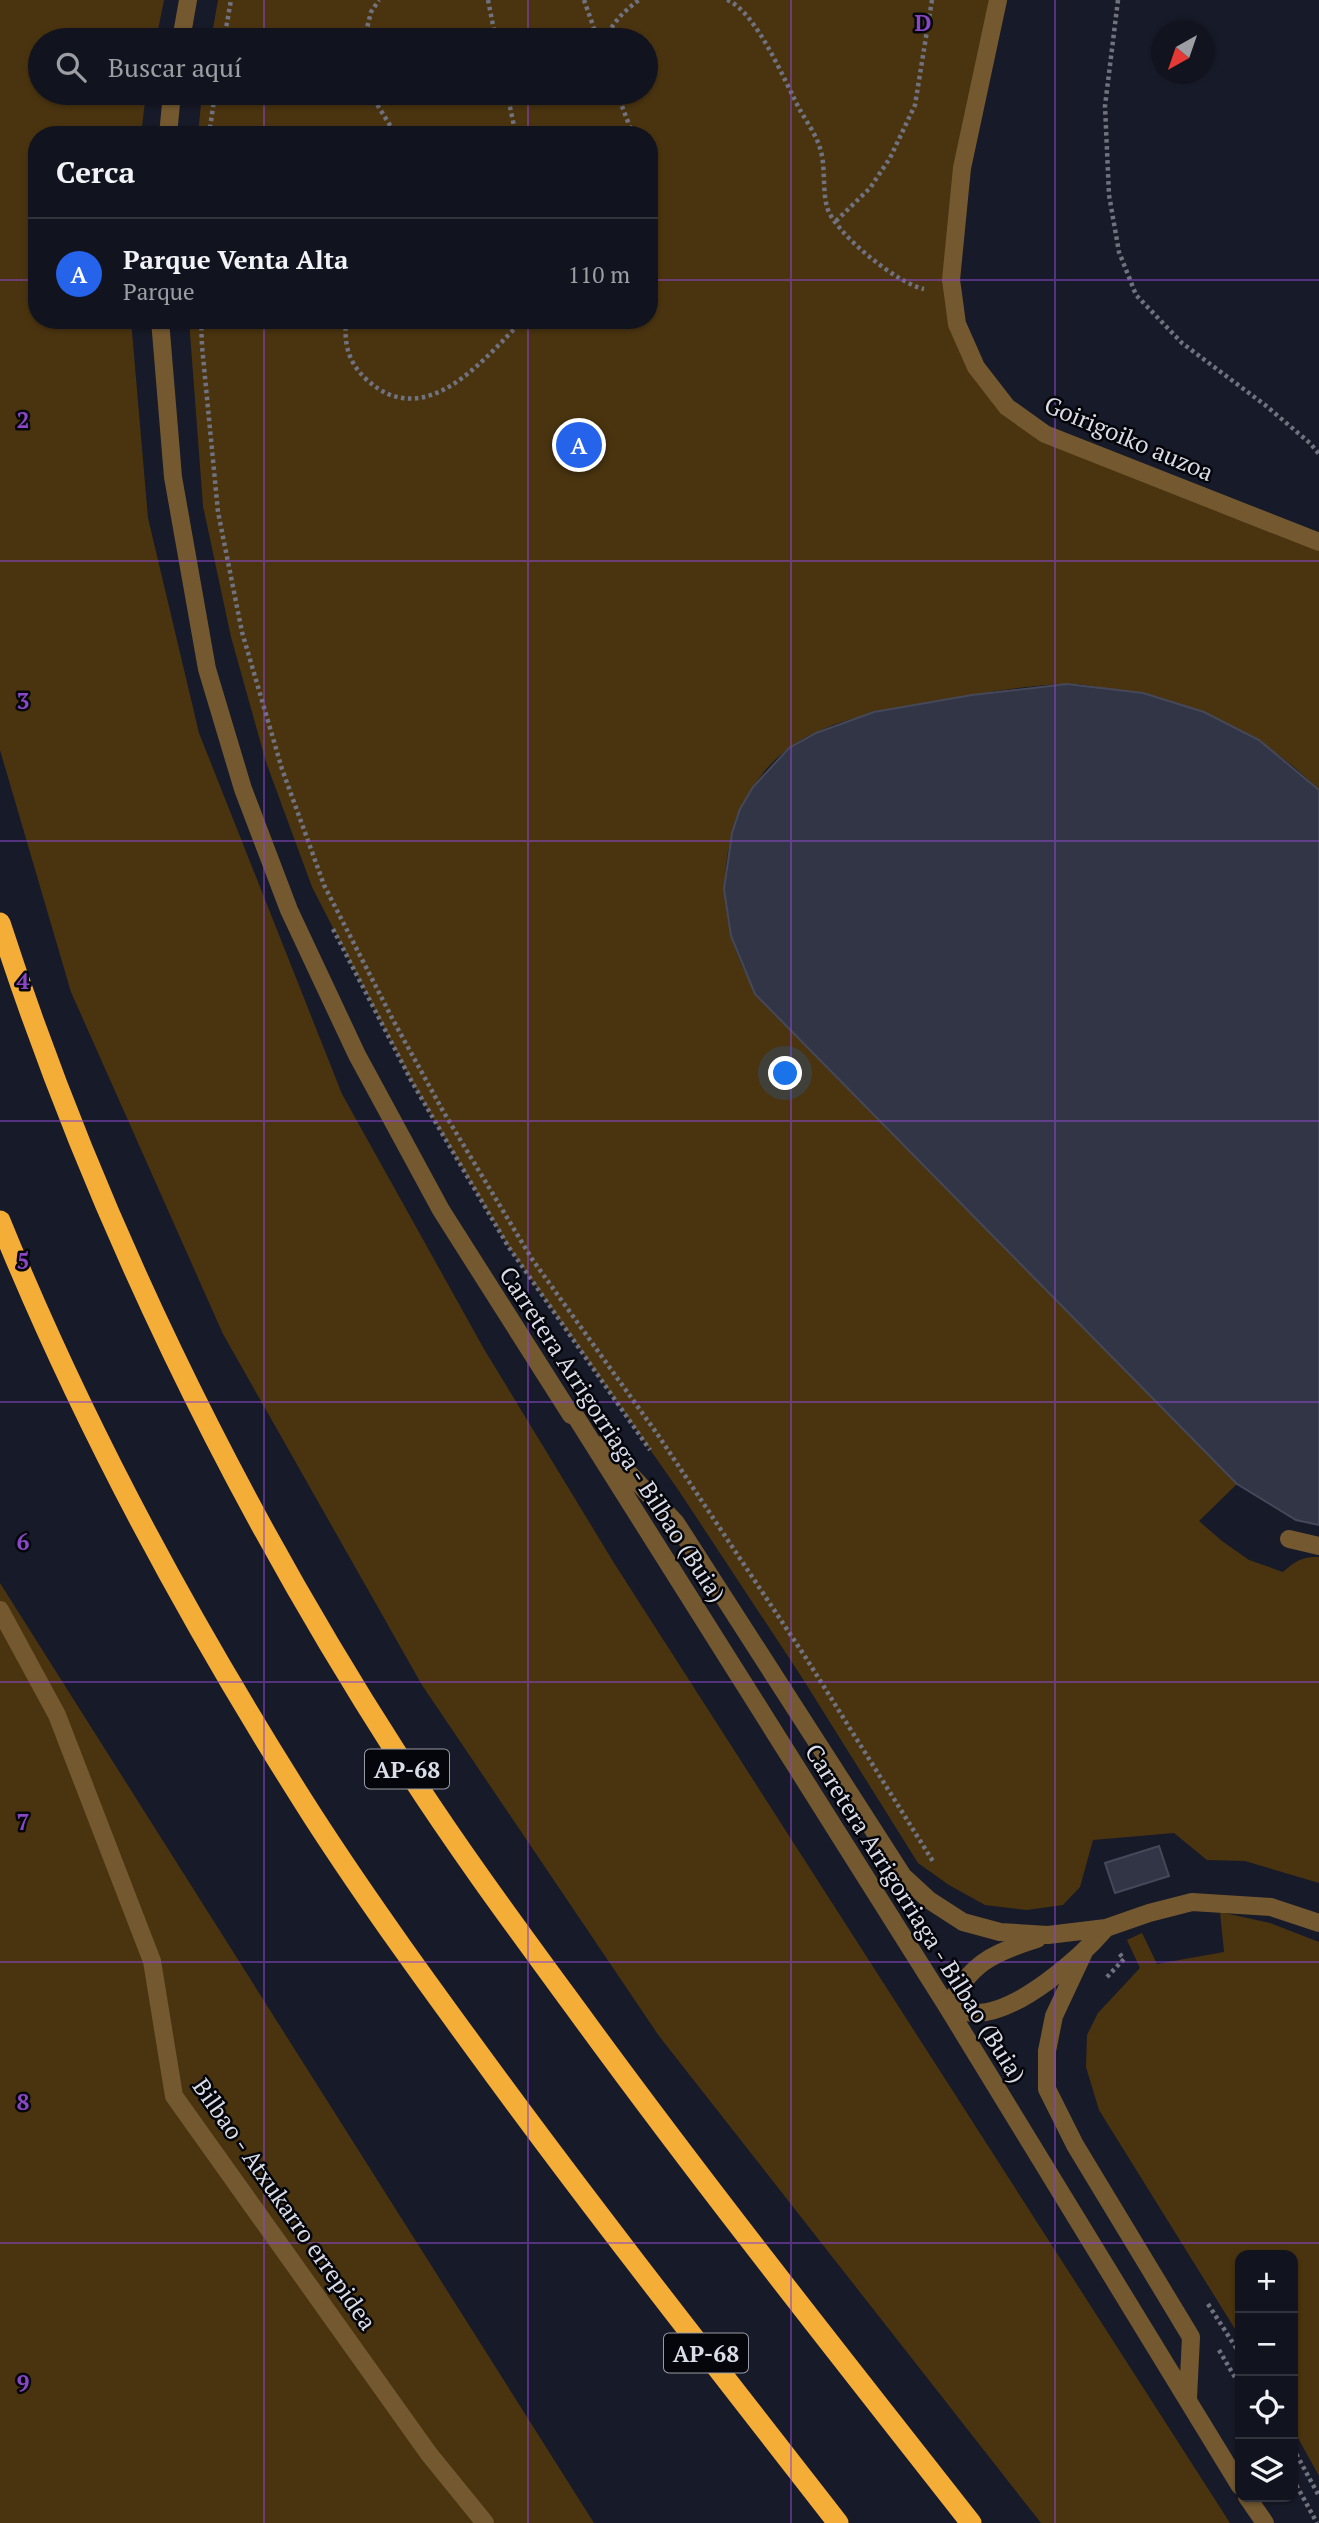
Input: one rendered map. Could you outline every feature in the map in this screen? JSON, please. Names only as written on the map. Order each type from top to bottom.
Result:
[{"type":"highway","name":"AP-68","points":[[0,923],[39,1036],[160,1325],[252,1506],[356,1688],[415,1781],[510,1920],[657,2120],[971,2523]]},
{"type":"highway","name":"AP-68","points":[[0,1221],[65,1369],[116,1474],[221,1665],[313,1817],[425,1981],[566,2172],[838,2523]]},
{"type":"street","points":[[183,28],[188,0]]},
{"type":"street","name":"Goirigoiko auzoa","points":[[999,0],[962,168],[951,280],[957,324],[976,367],[1007,407],[1045,434],[1319,542]]},
{"type":"street","points":[[169,126],[171,105]]},
{"type":"street","name":"Carretera Arrigorriaga - Bilbao (Buia)","points":[[161,329],[173,477],[208,669],[243,789],[289,910],[357,1055],[441,1210],[571,1415],[576,1417],[948,2008],[1235,2478]]},
{"type":"street","points":[[576,1417],[676,1523],[903,1876],[929,1900],[963,1922],[1000,1932],[1048,1935],[1106,1928],[1192,1902],[1270,1908],[1319,1923]]},
{"type":"street","points":[[1289,1539],[1319,1546]]},
{"type":"street","name":"Bilbao - Atxukarro errepidea","points":[[0,1610],[58,1714],[152,1961],[174,2096],[429,2454],[485,2523]]},
{"type":"street","points":[[1048,1935],[1002,1950],[975,1967],[958,1988],[948,2008],[977,2013],[1014,2003],[1062,1971],[1106,1928]]},
{"type":"street","points":[[1083,1952],[1054,2016],[1047,2051],[1046,2089],[1075,2145],[1192,2337],[1188,2398]]},
{"type":"street","points":[[1250,2502],[1265,2523]]},
{"type":"path","points":[[226,28],[231,0]]},
{"type":"path","points":[[367,28],[371,12],[379,0]]},
{"type":"path","points":[[488,0],[494,28]]},
{"type":"path","points":[[584,0],[594,28]]},
{"type":"path","points":[[612,28],[623,11],[639,0]]},
{"type":"path","points":[[727,0],[736,4],[761,35],[820,149],[827,209],[848,238],[885,269],[915,287],[953,294]]},
{"type":"path","points":[[836,221],[870,188],[890,158],[915,105],[932,0]]},
{"type":"path","points":[[1118,0],[1105,106],[1109,195],[1119,252],[1136,295],[1182,343],[1265,405],[1319,454]]},
{"type":"path","points":[[210,126],[213,105]]},
{"type":"path","points":[[377,105],[390,126]]},
{"type":"path","points":[[510,105],[514,126]]},
{"type":"path","points":[[622,105],[630,126]]},
{"type":"path","points":[[202,329],[218,512],[242,632],[282,769],[324,886],[443,1111],[532,1259],[665,1447],[806,1658],[935,1863]]},
{"type":"path","points":[[345,329],[344,341],[356,370],[376,389],[403,398],[426,398],[456,383],[513,329]]},
{"type":"path","points":[[330,924],[412,1082],[508,1245],[656,1458]]},
{"type":"path","points":[[1298,2457],[1319,2496]]},
{"type":"path","points":[[1298,2488],[1317,2523]]},
{"type":"shaded area","points":[[0,0],[164,0],[158,28],[28,28],[28,105],[145,105],[142,126],[28,126],[28,329],[132,329],[148,518],[199,733],[342,1094],[484,1349],[614,1563],[1230,2523],[1041,2523],[659,2036],[422,1685],[223,1334],[71,992],[0,750]]},
{"type":"shaded area","points":[[218,0],[998,0],[951,280],[976,367],[1045,434],[1319,542],[1319,790],[1273,751],[1249,735],[1195,710],[1138,694],[1077,684],[1050,685],[1001,690],[898,708],[859,717],[822,730],[789,748],[770,765],[754,786],[733,832],[727,857],[726,909],[731,935],[755,994],[1237,1484],[1199,1521],[1249,1560],[1283,1572],[1300,1560],[1319,1557],[1319,1883],[1245,1861],[1207,1860],[1174,1833],[1093,1840],[1080,1887],[1063,1905],[1027,1910],[985,1905],[949,1885],[918,1863],[801,1676],[679,1491],[508,1246],[412,1082],[312,887],[266,762],[231,637],[203,506],[190,329],[658,329],[658,126],[199,126],[201,105],[658,105],[658,28],[213,28]]},
{"type":"shaded area","points":[[0,1583],[594,2523],[0,2523]]},
{"type":"shaded area","points":[[1220,1912],[1270,1923],[1319,1942],[1319,2476],[1298,2438],[1298,2250],[1235,2250],[1235,2329],[1099,2110],[1086,2067],[1087,2035],[1098,2013],[1140,1968],[1127,1940],[1142,1933],[1157,1964],[1224,1952]]},
{"type":"building","points":[[1067,684],[1143,693],[1204,712],[1259,740],[1319,790],[1319,1525],[1296,1520],[1237,1484],[755,994],[731,936],[724,889],[732,833],[740,809],[753,787],[789,748],[816,733],[874,712],[972,695]]},
{"type":"building","points":[[1159,1846],[1169,1876],[1115,1893],[1105,1863]]},
{"type":"place","name":"Parque Venta Alta","points":[[579,445]]}]
